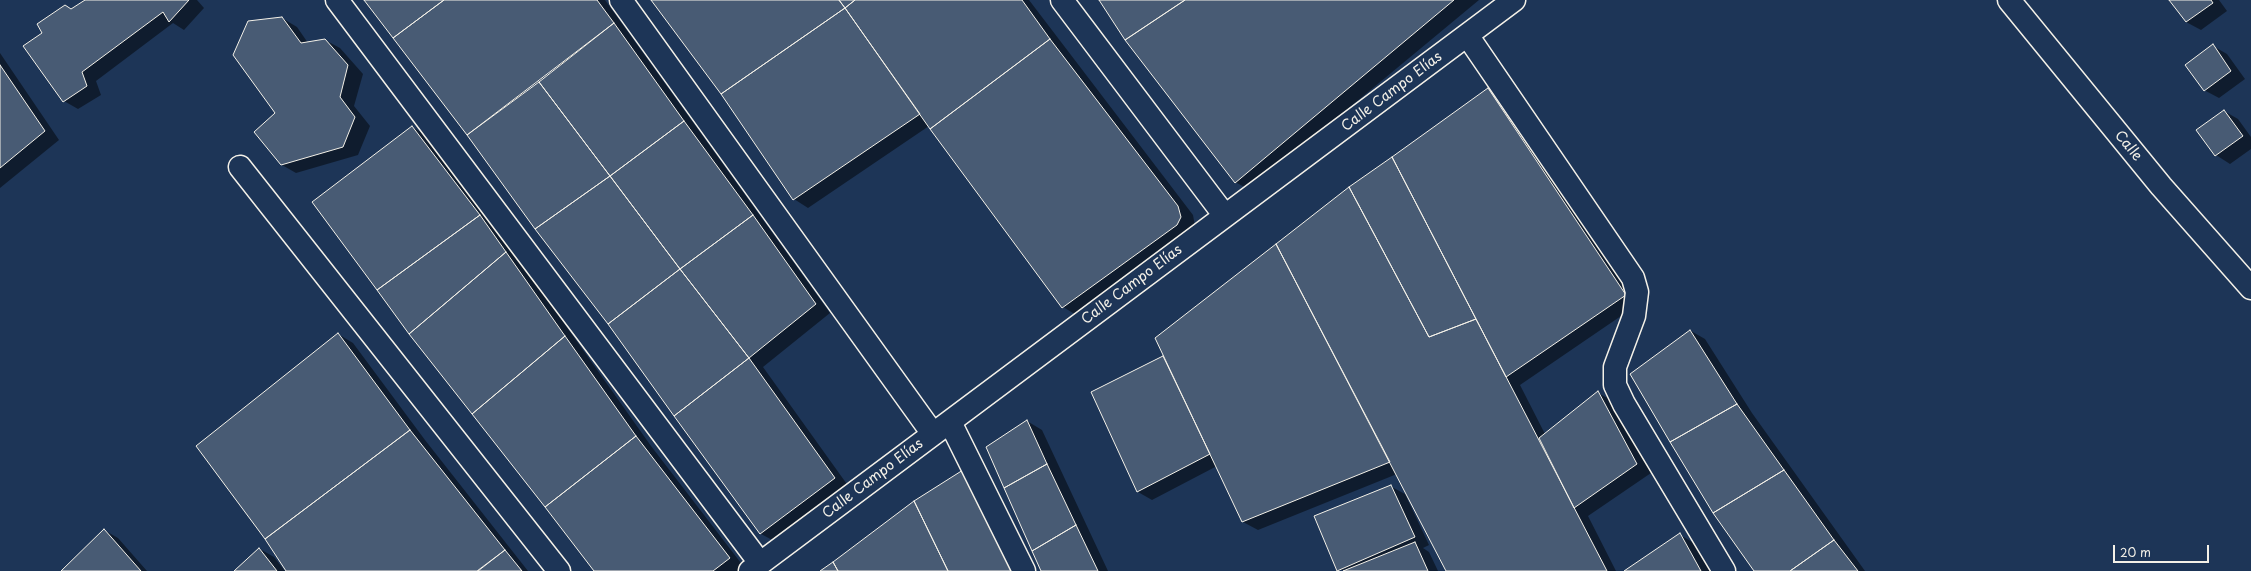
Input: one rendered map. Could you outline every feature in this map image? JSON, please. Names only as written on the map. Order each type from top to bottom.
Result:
[{"type":"street","points":[[337,0],[755,567]]},
{"type":"street","points":[[621,0],[933,434]]},
{"type":"street","points":[[1062,0],[1225,216]]},
{"type":"street","name":"Calle Campo Elías","points":[[755,567],[1514,0]]},
{"type":"street","name":"Calle","points":[[2009,0],[2161,186],[2251,288]]},
{"type":"street","points":[[1468,35],[1633,278],[1637,292],[1634,316],[1615,367],[1616,385],[1624,404],[1724,571]]},
{"type":"street","points":[[240,167],[559,571]]},
{"type":"street","points":[[950,422],[1024,571]]},
{"type":"building","points":[[85,0],[189,0],[169,22],[163,12],[82,72],[87,86],[63,102],[23,46],[42,33],[37,24],[65,5],[71,9]]},
{"type":"building","points":[[364,0],[444,0],[393,38]]},
{"type":"building","points":[[444,0],[597,0],[614,23],[467,135],[393,38]]},
{"type":"building","points":[[651,0],[839,0],[845,8],[721,94]]},
{"type":"building","points":[[839,0],[855,0],[845,8]]},
{"type":"building","points":[[855,0],[1022,0],[1050,39],[930,129],[845,8]]},
{"type":"building","points":[[1099,0],[1185,0],[1125,40]]},
{"type":"building","points":[[1185,0],[1454,0],[1235,183],[1125,40]]},
{"type":"building","points":[[2169,0],[2211,0],[2213,3],[2186,22]]},
{"type":"building","points":[[845,8],[920,114],[793,200],[721,94]]},
{"type":"building","points":[[282,17],[301,43],[325,39],[348,65],[340,97],[355,117],[343,147],[281,165],[254,132],[275,113],[233,55],[248,21]]},
{"type":"building","points":[[614,23],[684,121],[610,176],[539,82]]},
{"type":"building","points":[[1050,39],[1178,206],[1181,217],[1177,225],[1062,308],[930,129]]},
{"type":"building","points":[[2213,44],[2231,71],[2204,91],[2185,65]]},
{"type":"building","points":[[0,65],[45,131],[0,168]]},
{"type":"building","points":[[539,82],[610,176],[535,229],[467,135]]},
{"type":"building","points":[[1488,88],[1626,295],[1506,377],[1392,157]]},
{"type":"building","points":[[2224,110],[2243,136],[2215,156],[2196,130]]},
{"type":"building","points":[[684,121],[753,215],[680,269],[610,176]]},
{"type":"building","points":[[412,126],[480,215],[377,290],[312,202]]},
{"type":"building","points":[[1392,157],[1476,319],[1429,337],[1349,187]]},
{"type":"building","points":[[610,176],[680,269],[608,324],[535,229]]},
{"type":"building","points":[[1349,187],[1429,337],[1476,319],[1607,571],[1446,571],[1276,244]]},
{"type":"building","points":[[480,215],[506,252],[409,334],[377,290]]},
{"type":"building","points":[[753,215],[816,304],[749,358],[680,269]]},
{"type":"building","points":[[1276,244],[1390,462],[1242,522],[1155,338]]},
{"type":"building","points":[[506,252],[565,336],[472,414],[409,334]]},
{"type":"building","points":[[680,269],[749,358],[674,416],[608,324]]},
{"type":"building","points":[[1690,330],[1737,404],[1670,442],[1630,374]]},
{"type":"building","points":[[338,333],[410,430],[265,539],[196,446]]},
{"type":"building","points":[[565,336],[636,436],[545,507],[472,414]]},
{"type":"building","points":[[1163,356],[1210,454],[1137,492],[1091,392]]},
{"type":"building","points":[[749,358],[835,478],[760,534],[674,416]]},
{"type":"building","points":[[1598,391],[1637,464],[1574,508],[1539,438]]},
{"type":"building","points":[[1737,404],[1784,470],[1713,513],[1670,442]]},
{"type":"building","points":[[1027,420],[1047,464],[1004,488],[986,447]]},
{"type":"building","points":[[410,430],[505,550],[477,571],[286,571],[265,539]]},
{"type":"building","points":[[636,436],[730,558],[713,571],[594,571],[545,507]]},
{"type":"building","points":[[1047,464],[1076,525],[1032,551],[1004,488]]},
{"type":"building","points":[[963,470],[1013,571],[948,571],[914,501]]},
{"type":"building","points":[[1784,470],[1834,540],[1790,571],[1754,571],[1713,513]]},
{"type":"building","points":[[1391,485],[1415,537],[1337,571],[1314,516]]},
{"type":"building","points":[[914,501],[948,571],[838,571],[833,562]]},
{"type":"building","points":[[1076,525],[1098,571],[1041,571],[1032,551]]},
{"type":"building","points":[[104,529],[141,571],[61,571]]},
{"type":"building","points":[[1680,533],[1701,571],[1624,571]]},
{"type":"building","points":[[1834,540],[1858,571],[1790,571]]},
{"type":"building","points":[[1415,542],[1428,571],[1343,571]]},
{"type":"building","points":[[259,548],[277,571],[234,571]]},
{"type":"building","points":[[505,550],[522,571],[478,571]]},
{"type":"building","points":[[833,562],[838,571],[820,571]]}]
